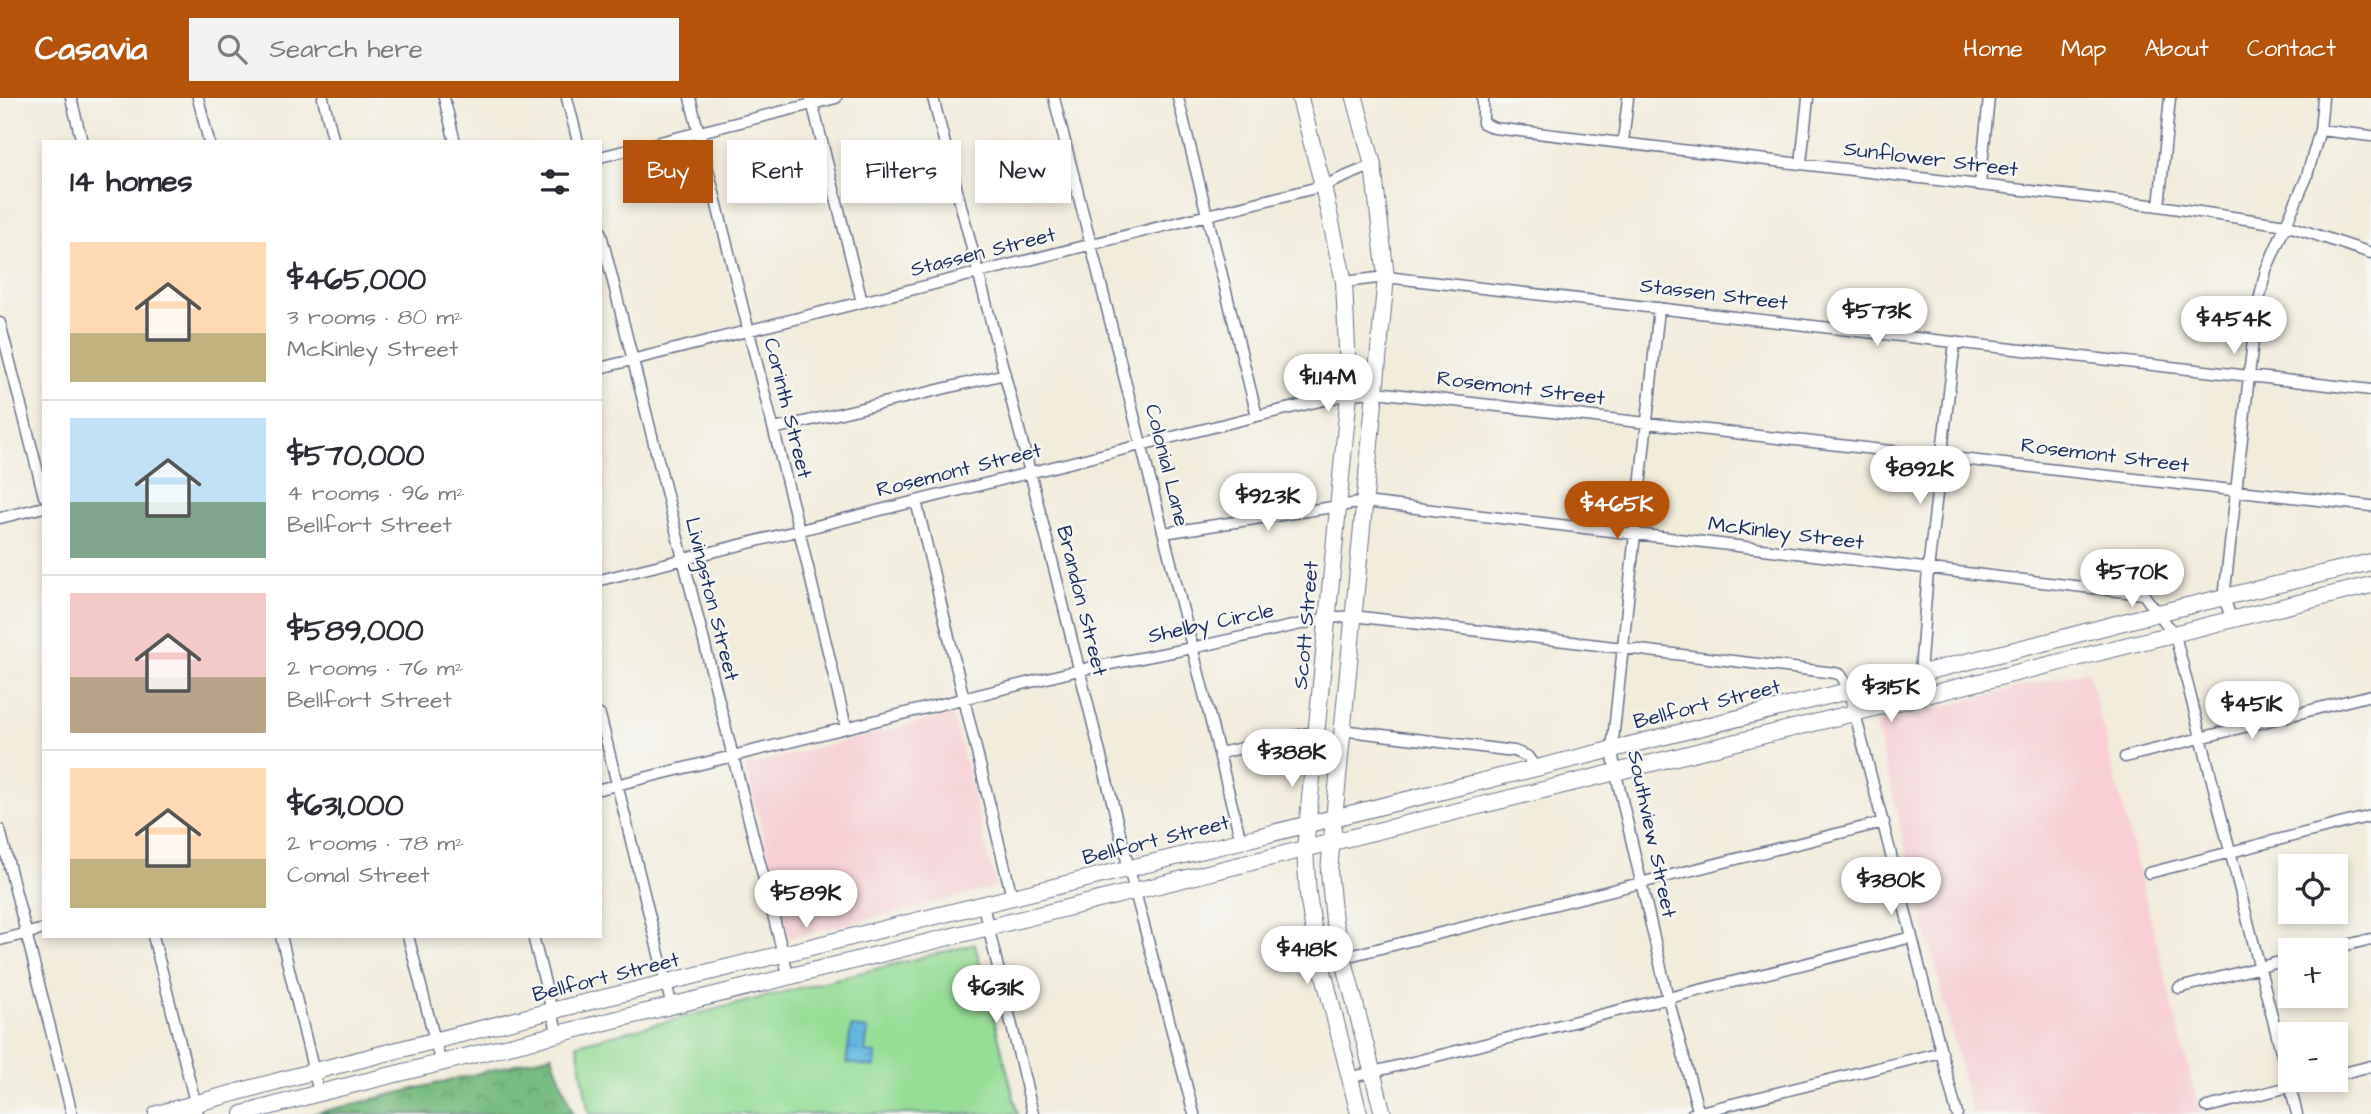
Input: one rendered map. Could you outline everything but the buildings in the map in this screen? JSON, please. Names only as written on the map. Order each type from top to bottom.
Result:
[{"type":"main road","name":"Scott Street","points":[[1300,98],[1344,282],[1349,394],[1305,850],[1310,914],[1359,1114]]},
{"type":"main road","points":[[1355,98],[1373,165],[1386,277],[1340,730],[1330,844],[1330,895],[1343,958],[1383,1114]]},
{"type":"main road","name":"Bellfort Street","points":[[157,1114],[197,1109],[314,1071],[551,1011],[2371,562]]},
{"type":"main road","points":[[243,1114],[2371,585]]},
{"type":"main road","points":[[2047,642],[2053,665]]},
{"type":"main road","points":[[1731,720],[1737,743]]},
{"type":"main road","points":[[1495,778],[1501,802]]},
{"type":"street","points":[[71,98],[82,140]]},
{"type":"street","points":[[198,98],[208,140]]},
{"type":"street","points":[[323,98],[334,140]]},
{"type":"street","points":[[444,98],[454,140]]},
{"type":"street","points":[[567,98],[578,140]]},
{"type":"street","name":"Corinth Street","points":[[690,98],[846,727]]},
{"type":"street","points":[[602,156],[811,101],[836,98]]},
{"type":"street","name":"Brandon Street","points":[[933,98],[1194,1114]]},
{"type":"street","name":"Colonial Lane","points":[[1054,98],[1241,841]]},
{"type":"street","points":[[1178,98],[1257,416]]},
{"type":"street","name":"Sunflower Street","points":[[1483,98],[1483,122],[1494,128],[2159,206],[2286,225],[2371,253]]},
{"type":"street","points":[[1623,142],[1628,98]]},
{"type":"street","points":[[1801,163],[1808,98]]},
{"type":"street","points":[[1980,184],[1989,98]]},
{"type":"street","points":[[2159,206],[2170,98]]},
{"type":"street","points":[[2232,620],[2224,598],[2256,314],[2266,270],[2306,179],[2319,131],[2323,98]]},
{"type":"street","points":[[811,101],[862,302]]},
{"type":"street","points":[[2319,131],[2371,136]]},
{"type":"street","name":"Stassen Street","points":[[602,368],[1323,186],[1373,165]]},
{"type":"street","name":"Livingston Street","points":[[602,238],[789,978]]},
{"type":"street","name":"Stassen Street","points":[[1344,282],[1386,277],[2371,390]]},
{"type":"street","name":"Southview Street","points":[[1659,307],[1612,750],[1697,1114]]},
{"type":"street","points":[[0,323],[42,488]]},
{"type":"street","points":[[1918,699],[1928,570],[1955,342]]},
{"type":"street","points":[[774,429],[1005,373]]},
{"type":"street","name":"Rosemont Street","points":[[602,579],[1257,416],[1349,394],[1376,392],[2371,506]]},
{"type":"street","points":[[916,501],[1012,897]]},
{"type":"street","name":"McKinley Street","points":[[1164,533],[1365,502],[2143,594],[2175,635]]},
{"type":"street","points":[[0,518],[42,508]]},
{"type":"street","name":"Shelby Circle","points":[[602,789],[1079,670],[1328,618],[1353,616],[1826,671],[1840,676],[1849,690]]},
{"type":"street","points":[[2175,635],[2278,1039]]},
{"type":"street","points":[[1849,690],[1957,1114]]},
{"type":"street","points":[[2125,757],[2371,695]]},
{"type":"street","points":[[602,723],[672,1007]]},
{"type":"street","points":[[1340,730],[1514,751],[1527,756],[1536,768]]},
{"type":"street","points":[[1220,753],[1317,731]]},
{"type":"street","points":[[2149,873],[2371,816]]},
{"type":"street","points":[[1321,963],[1884,822]]},
{"type":"street","points":[[0,830],[72,1114]]},
{"type":"street","points":[[983,905],[1033,1114]]},
{"type":"street","points":[[0,940],[42,930]]},
{"type":"street","points":[[1349,1078],[1912,937]]},
{"type":"street","points":[[154,938],[197,1109]]},
{"type":"street","points":[[281,938],[319,1093]]},
{"type":"street","points":[[408,938],[441,1064]]},
{"type":"street","points":[[533,938],[558,1035]]},
{"type":"street","points":[[2348,945],[2371,939]]},
{"type":"street","points":[[2179,988],[2278,962]]},
{"type":"street","points":[[1697,1114],[1942,1052]]},
{"type":"street","points":[[2348,1072],[2371,1066]]},
{"type":"street","points":[[2207,1107],[2278,1090]]},
{"type":"street","points":[[2291,1092],[2297,1114]]},
{"type":"shaded area","points":[[2088,670],[2200,1114],[1972,1114],[1875,724]]},
{"type":"shaded area","points":[[953,714],[996,887],[789,938],[745,766]]},
{"type":"green space","points":[[975,944],[1018,1114],[589,1114],[577,1044]]},
{"type":"green space","points":[[552,1055],[573,1114],[313,1114]]},
{"type":"water","points":[[851,1027],[868,1029],[865,1052],[876,1054],[875,1067],[846,1063]]}]
